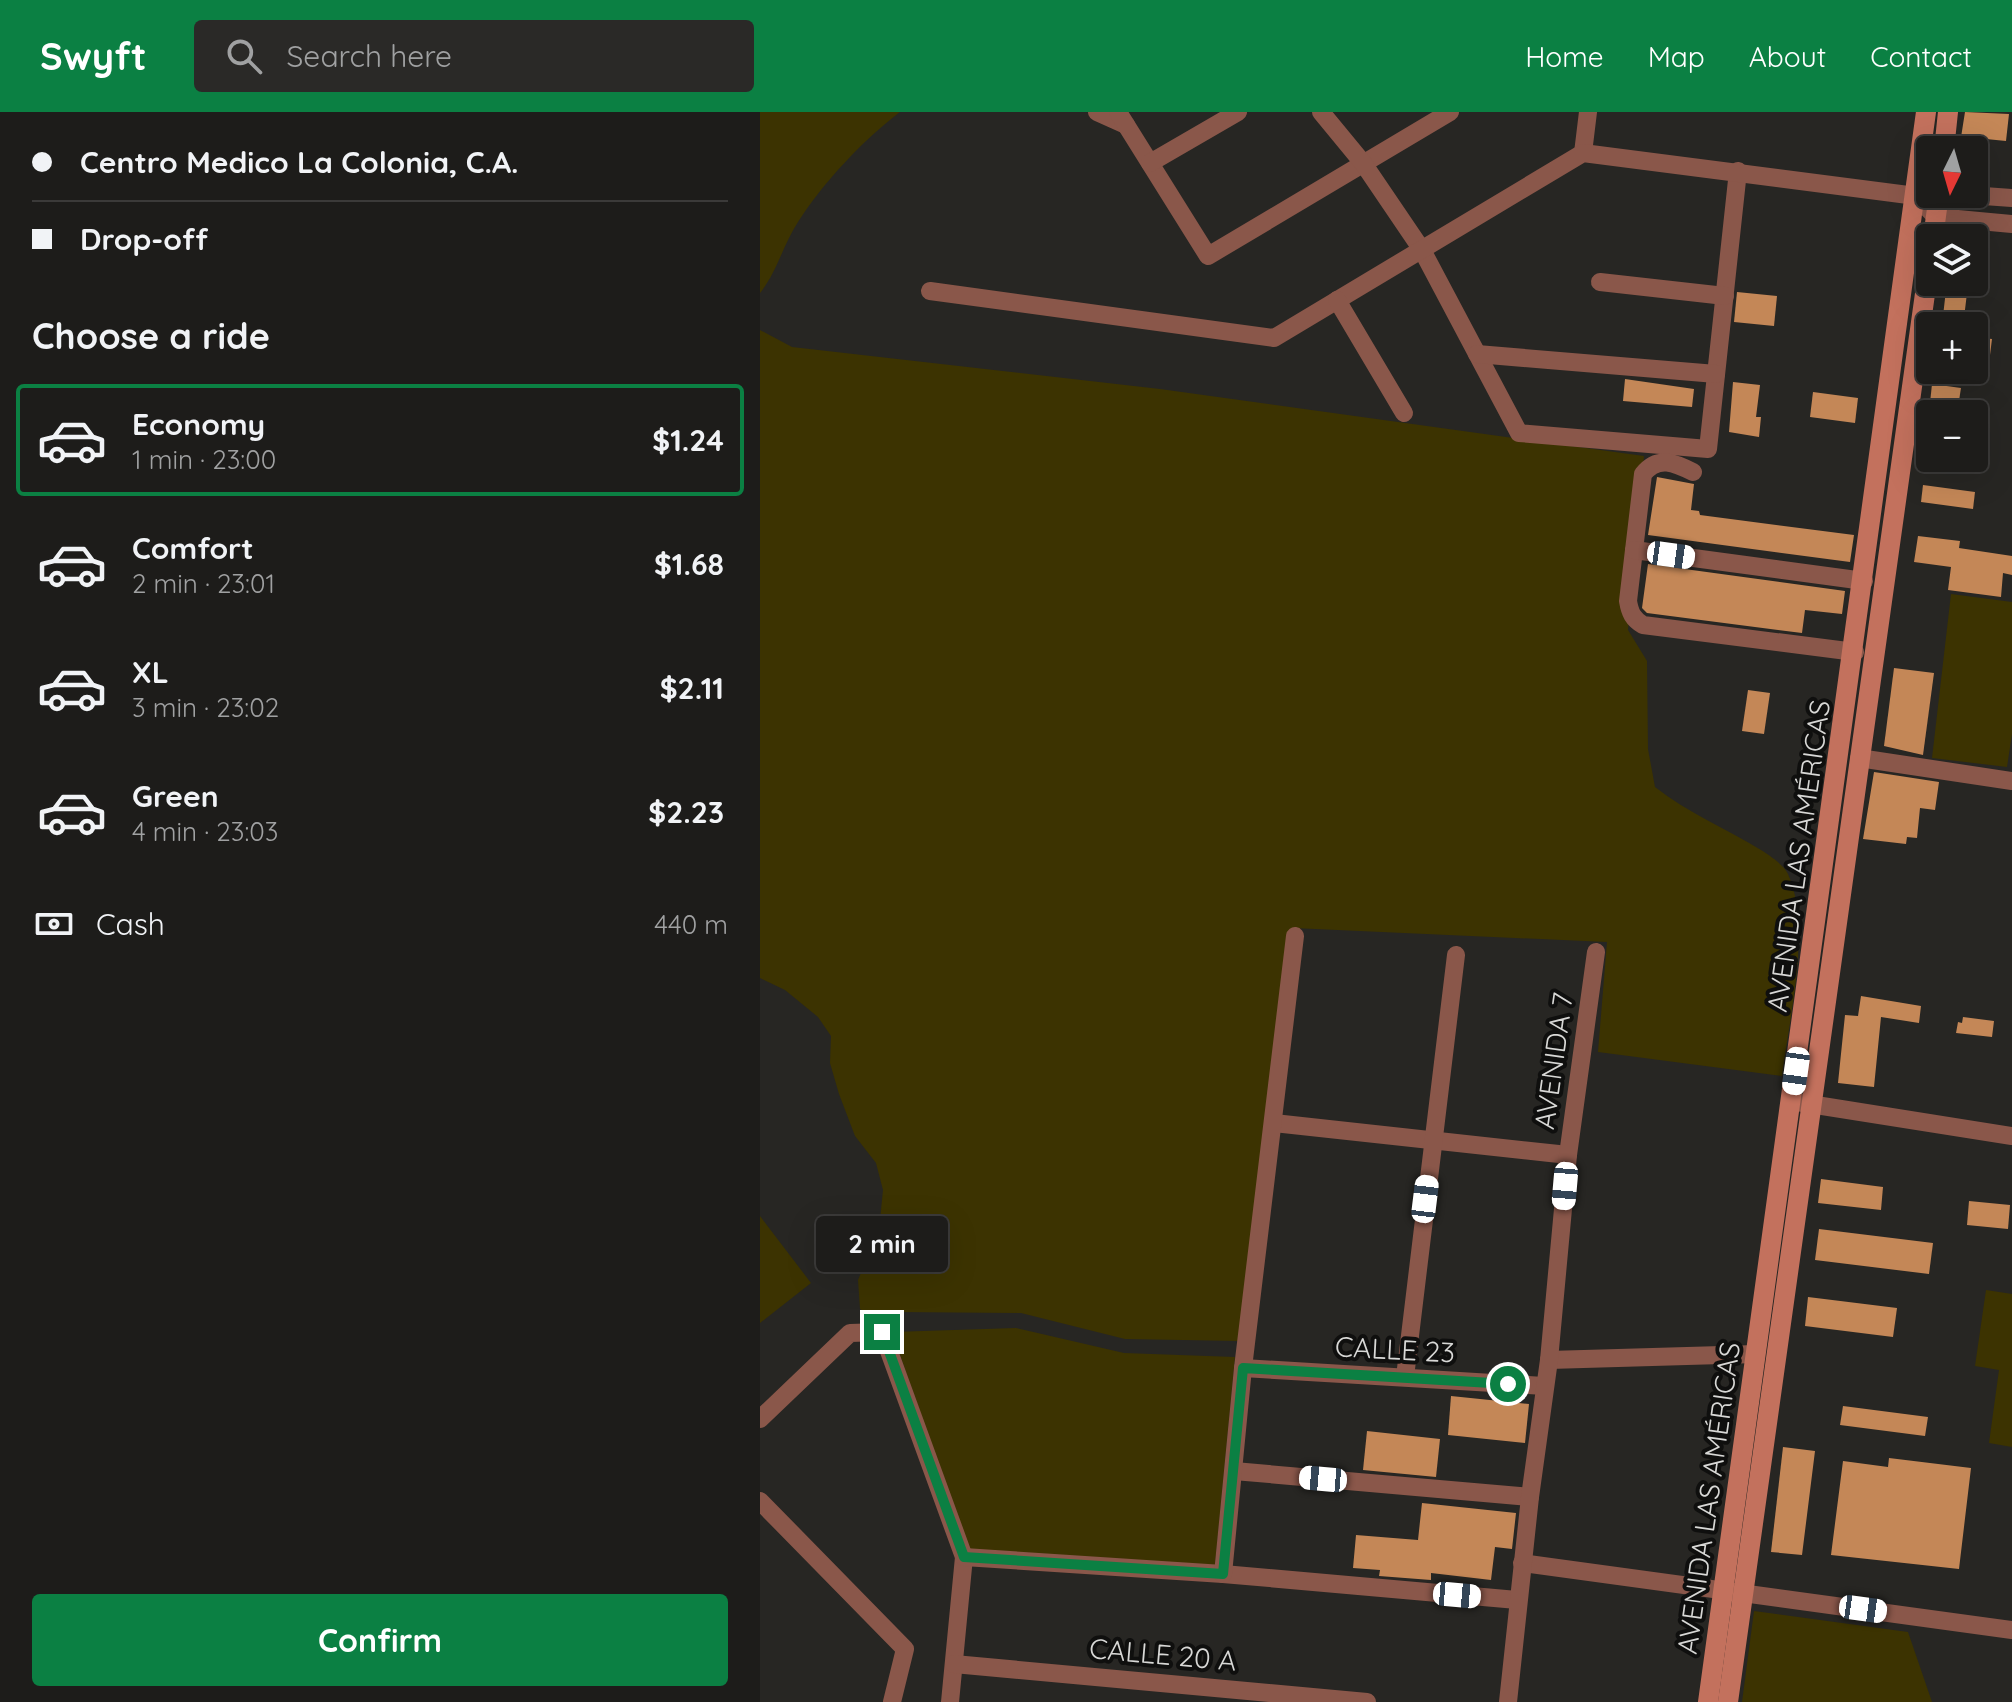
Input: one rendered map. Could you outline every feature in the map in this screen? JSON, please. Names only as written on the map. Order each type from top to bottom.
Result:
[{"type":"main road","name":"AVENIDA LAS AMÉRICAS","points":[[1925,136],[1926,112]]},
{"type":"main road","points":[[1945,136],[1948,112]]},
{"type":"main road","name":"AVENIDA LAS AMÉRICAS","points":[[1708,1702],[1734,1591],[1801,1102],[1864,581],[1921,208]]},
{"type":"main road","points":[[1935,224],[1937,208]]},
{"type":"main road","name":"AVENIDA LAS AMÉRICAS","points":[[1728,1702],[1734,1591],[1756,1354],[1859,758],[1925,296]]},
{"type":"street","points":[[1097,112],[1122,118],[1208,256],[1450,112]]},
{"type":"street","points":[[1150,163],[1238,112]]},
{"type":"street","points":[[1321,112],[1363,163],[1422,250],[1519,433],[1708,449],[1738,171]]},
{"type":"street","points":[[1583,153],[1588,112]]},
{"type":"street","points":[[930,291],[1274,338],[1583,153],[1916,194]]},
{"type":"street","points":[[1988,196],[2012,198]]},
{"type":"street","points":[[1931,208],[1936,217],[2012,224]]},
{"type":"street","points":[[1968,220],[1969,208]]},
{"type":"street","points":[[1600,282],[1725,296]]},
{"type":"street","points":[[1337,300],[1404,413]]},
{"type":"street","points":[[1477,354],[1716,374]]},
{"type":"street","points":[[1693,472],[1676,463],[1651,464],[1643,474],[1629,613],[1643,625],[1855,652]]},
{"type":"street","points":[[1634,550],[1864,581]]},
{"type":"street","points":[[1859,758],[2012,781]]},
{"type":"street","points":[[1223,1574],[1243,1368],[1295,936]]},
{"type":"street","name":"AVENIDA 7","points":[[1508,1702],[1517,1600],[1549,1360],[1568,1155],[1596,952]]},
{"type":"street","points":[[1405,1377],[1456,955]]},
{"type":"street","points":[[1801,1102],[2012,1136]]},
{"type":"street","points":[[1274,1123],[1568,1155]]},
{"type":"street","points":[[760,1419],[850,1333],[882,1332],[964,1557],[950,1702]]},
{"type":"street","points":[[1549,1360],[1756,1354]]},
{"type":"street","name":"CALLE 23","points":[[1243,1368],[1544,1386]]},
{"type":"street","points":[[1234,1471],[1530,1497]]},
{"type":"street","points":[[760,1501],[905,1649],[892,1702]]},
{"type":"street","points":[[964,1557],[1223,1574],[1517,1600]]},
{"type":"street","points":[[1522,1563],[2012,1630]]},
{"type":"street","name":"CALLE 20 A","points":[[954,1664],[1214,1694],[1367,1702]]},
{"type":"shaded area","points":[[760,112],[900,112],[858,149],[819,192],[793,231],[760,293]]},
{"type":"shaded area","points":[[760,330],[792,347],[1160,389],[1644,456],[1628,630],[1647,661],[1648,749],[1655,787],[1764,852],[1788,874],[1795,896],[1798,946],[1797,974],[1782,1076],[1598,1052],[1607,942],[1293,928],[1239,1341],[1125,1339],[1021,1313],[895,1312],[876,1319],[860,1309],[858,1280],[879,1230],[883,1190],[876,1163],[855,1136],[839,1094],[830,1063],[831,1036],[818,1017],[785,990],[760,978]]},
{"type":"shaded area","points":[[1951,594],[2012,602],[2012,734],[2007,767],[1932,758]]},
{"type":"shaded area","points":[[760,1216],[811,1283],[760,1323]]},
{"type":"shaded area","points":[[1986,1290],[2012,1294],[2012,1447],[1989,1443],[1999,1370],[1975,1366]]},
{"type":"shaded area","points":[[1016,1328],[1124,1353],[1235,1357],[1215,1565],[968,1549],[892,1332]]},
{"type":"shaded area","points":[[1754,1611],[1908,1632],[1932,1702],[1742,1702]]},
{"type":"building","points":[[1965,112],[2009,114],[2006,141],[1988,139],[1988,136],[1961,136]]},
{"type":"building","points":[[1737,292],[1777,296],[1774,326],[1734,322]]},
{"type":"building","points":[[1945,296],[1967,296],[1965,312],[1943,312]]},
{"type":"building","points":[[1988,339],[1992,339],[1988,371]]},
{"type":"building","points":[[1625,379],[1694,389],[1692,407],[1623,401]]},
{"type":"building","points":[[1733,382],[1760,385],[1756,417],[1761,417],[1759,437],[1729,432]]},
{"type":"building","points":[[1932,384],[1961,388],[1959,400],[1930,400]]},
{"type":"building","points":[[1813,392],[1858,398],[1855,423],[1810,417]]},
{"type":"building","points":[[1657,477],[1694,484],[1691,510],[1699,511],[1700,515],[1854,535],[1850,562],[1648,535]]},
{"type":"building","points":[[1923,485],[1975,492],[1973,509],[1921,502]]},
{"type":"building","points":[[1918,536],[1960,541],[1959,548],[2012,556],[2012,575],[2003,573],[2001,597],[1948,590],[1951,567],[1914,562]]},
{"type":"building","points":[[1648,564],[1845,591],[1842,614],[1805,610],[1802,633],[1647,613],[1642,608]]},
{"type":"building","points":[[1894,668],[1934,673],[1923,755],[1884,746]]},
{"type":"building","points":[[1748,690],[1770,693],[1764,734],[1742,731]]},
{"type":"building","points":[[1874,772],[1939,782],[1935,810],[1920,808],[1917,838],[1907,837],[1906,844],[1863,839]]},
{"type":"building","points":[[1861,996],[1921,1006],[1919,1023],[1881,1017],[1874,1087],[1838,1083],[1845,1015],[1858,1016]]},
{"type":"building","points":[[1963,1017],[1994,1021],[1992,1037],[1956,1033],[1958,1022],[1962,1023]]},
{"type":"building","points":[[1821,1179],[1883,1187],[1881,1210],[1818,1203]]},
{"type":"building","points":[[1969,1201],[2010,1205],[2008,1229],[1967,1225]]},
{"type":"building","points":[[1819,1229],[1933,1243],[1929,1274],[1815,1260]]},
{"type":"building","points":[[1808,1297],[1897,1308],[1893,1337],[1805,1326]]},
{"type":"building","points":[[1451,1396],[1529,1404],[1525,1443],[1448,1435]]},
{"type":"building","points":[[1843,1406],[1928,1417],[1925,1436],[1840,1425]]},
{"type":"building","points":[[1367,1431],[1440,1439],[1436,1477],[1363,1470]]},
{"type":"building","points":[[1783,1447],[1815,1451],[1802,1555],[1771,1552]]},
{"type":"building","points":[[1889,1458],[1971,1468],[1959,1569],[1831,1555],[1843,1461],[1888,1467]]},
{"type":"building","points":[[1422,1503],[1516,1513],[1512,1549],[1495,1547],[1491,1580],[1431,1573],[1431,1580],[1379,1576],[1380,1570],[1353,1568],[1356,1535],[1418,1540]]},
{"type":"route","points":[[882,1332],[895,1361],[929,1468],[964,1557],[1223,1574],[1243,1368],[1508,1384]]}]
